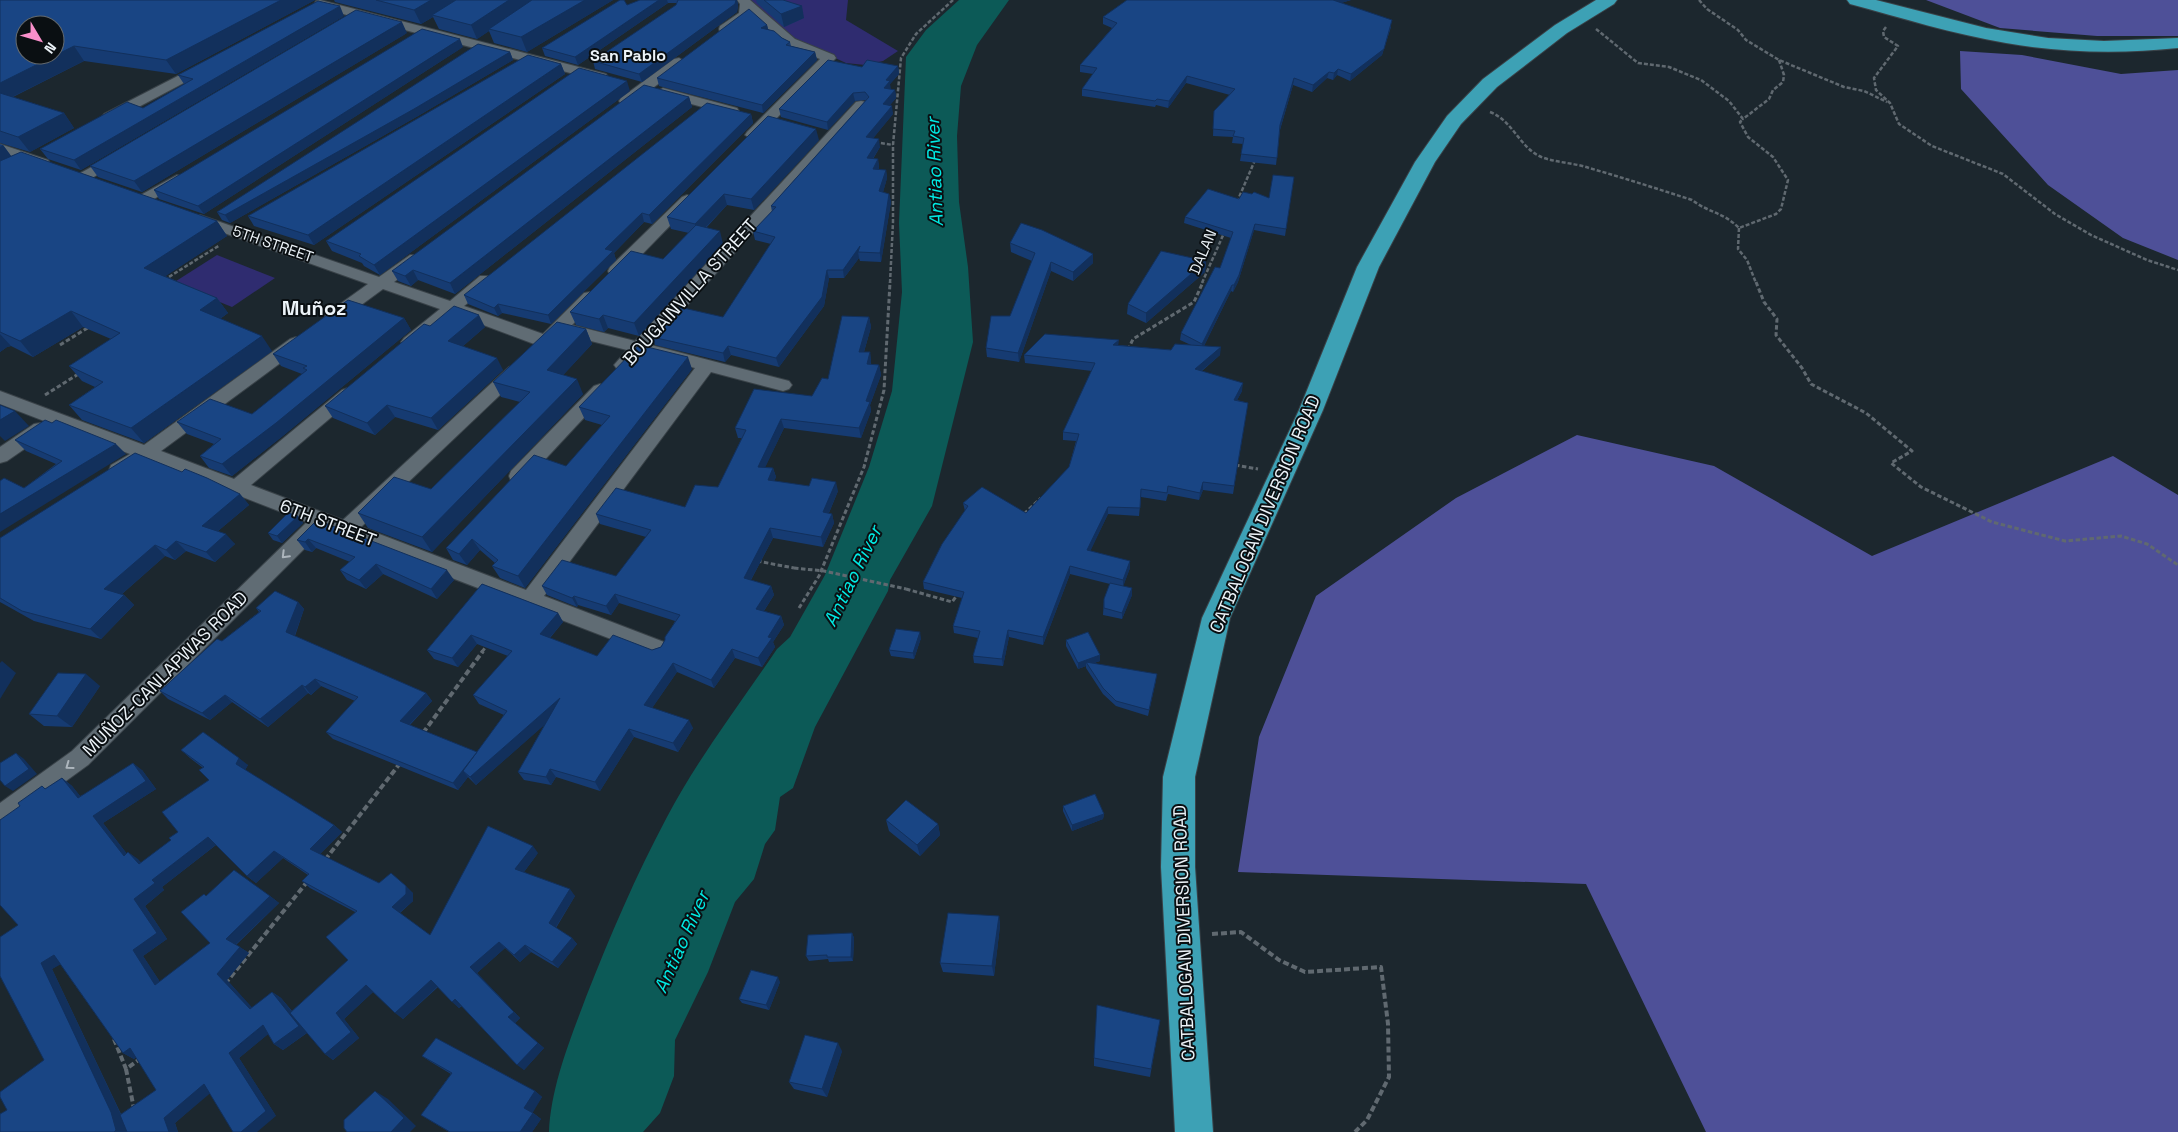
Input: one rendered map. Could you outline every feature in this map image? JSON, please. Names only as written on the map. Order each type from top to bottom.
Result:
[{"type":"highway","name":"CATBALOGAN DIVERSION ROAD","points":[[1194,1132],[1178,867],[1179,777],[1216,618],[1281,472],[1311,410],[1368,267],[1425,162],[1454,120],[1490,83],[1561,29],[1608,0]]},
{"type":"highway","points":[[1856,0],[1982,32],[2030,42],[2087,46],[2154,46],[2178,43]]},
{"type":"street","points":[[714,36],[745,14],[745,1]]},
{"type":"street","points":[[739,147],[829,58],[790,42],[745,1]]},
{"type":"street","points":[[320,4],[480,47],[529,57],[786,124]]},
{"type":"street","points":[[344,24],[360,14]]},
{"type":"street","points":[[406,41],[440,20]]},
{"type":"street","points":[[463,57],[495,36]]},
{"type":"street","points":[[513,67],[545,48]]},
{"type":"street","points":[[613,111],[691,53]]},
{"type":"street","points":[[101,122],[214,61]]},
{"type":"street","points":[[565,83],[597,61]]},
{"type":"street","points":[[692,117],[707,104]]},
{"type":"street","name":"BOUGAINVILLA STREET","points":[[509,485],[639,349],[861,105]]},
{"type":"street","points":[[814,132],[832,137]]},
{"type":"street","points":[[0,148],[100,184]]},
{"type":"street","points":[[82,178],[132,148]]},
{"type":"street","points":[[16,168],[49,150]]},
{"type":"street","points":[[144,199],[187,173]]},
{"type":"street","points":[[345,530],[547,341],[698,189]]},
{"type":"street","points":[[126,193],[162,205]]},
{"type":"street","name":"5TH STREET","points":[[179,212],[205,222],[240,228],[310,257],[547,341]]},
{"type":"street","points":[[205,222],[222,212]]},
{"type":"street","points":[[310,257],[326,246]]},
{"type":"street","points":[[105,478],[145,453],[430,248]]},
{"type":"street","points":[[399,351],[498,270]]},
{"type":"street","points":[[559,328],[783,385]]},
{"type":"street","points":[[530,600],[707,365]]},
{"type":"street","points":[[235,488],[362,382]]},
{"type":"street","name":"6TH STREET","points":[[0,396],[345,530],[441,557],[530,600],[656,648]]},
{"type":"street","points":[[0,456],[57,419]]},
{"type":"street","name":"MUÑOZ-CANLAPWAS ROAD","points":[[0,816],[80,758],[320,520]]},
{"type":"path","points":[[799,608],[818,576],[864,467],[884,390],[893,222],[893,144],[903,53],[922,29],[953,0]]},
{"type":"path","points":[[1700,0],[1707,9],[1715,12],[1738,30],[1746,40],[1779,60],[1844,87],[1864,91],[1890,103]]},
{"type":"path","points":[[1900,12],[1883,31],[1884,37],[1898,46],[1882,70],[1874,78],[1876,90],[1890,103],[1899,124],[1932,146],[2002,174],[2024,189],[2054,214],[2091,235],[2147,260],[2178,270]]},
{"type":"path","points":[[1561,29],[1594,28],[1605,34],[1609,40],[1640,64],[1668,66],[1696,76],[1720,92],[1737,108],[1743,119]]},
{"type":"path","points":[[1740,228],[1776,214],[1781,209],[1788,180],[1783,170],[1770,154],[1750,141],[1742,130],[1740,122],[1769,99],[1773,90],[1784,82],[1784,75],[1779,60]]},
{"type":"path","points":[[1464,109],[1482,110],[1498,115],[1509,124],[1529,150],[1544,158],[1579,165],[1676,194],[1692,200],[1704,209],[1728,218],[1740,228]]},
{"type":"path","points":[[832,137],[893,144]]},
{"type":"path","points":[[1233,211],[1256,159]]},
{"type":"path","points":[[158,284],[240,228]]},
{"type":"path","points":[[1740,228],[1738,249],[1747,260],[1764,302],[1777,319],[1776,335],[1812,384],[1866,413],[1912,451],[1891,463],[1921,486],[1992,522],[2065,541],[2121,536],[2147,544],[2178,565]]},
{"type":"path","name":"DALAN","points":[[1126,356],[1133,339],[1194,302],[1226,229]]},
{"type":"path","points":[[60,345],[92,324]]},
{"type":"path","points":[[26,406],[83,371]]},
{"type":"path","points":[[1234,465],[1281,472]]},
{"type":"path","points":[[1023,515],[1043,495]]},
{"type":"path","points":[[754,560],[794,568],[824,571],[906,589],[952,602],[963,587]]},
{"type":"path","points":[[417,741],[493,637]]},
{"type":"path","points":[[320,866],[358,821],[405,757]]},
{"type":"path","points":[[219,991],[308,882]]},
{"type":"path","points":[[1182,937],[1241,932],[1279,960],[1305,972],[1381,967],[1388,1024],[1389,1077],[1367,1120],[1355,1132]]},
{"type":"path","points":[[112,1036],[126,1069],[134,1114]]},
{"type":"path","points":[[126,1069],[141,1058]]},
{"type":"shaded area","points":[[747,0],[848,0],[846,20],[898,51],[883,61],[865,65],[846,63],[794,39]]},
{"type":"shaded area","points":[[1926,0],[2178,0],[2178,36],[2097,36],[2000,28]]},
{"type":"shaded area","points":[[1960,51],[2022,55],[2121,74],[2178,70],[2178,260],[2123,238],[2048,185],[1961,89]]},
{"type":"shaded area","points":[[217,255],[275,278],[232,307],[173,283]]},
{"type":"shaded area","points":[[1577,435],[1714,466],[1872,556],[2113,456],[2178,495],[2178,1132],[1706,1132],[1586,884],[1238,872],[1259,737],[1316,596],[1456,498]]},
{"type":"water","name":"Antiao River","points":[[959,0],[1009,0],[977,45],[961,86],[957,136],[959,202],[968,267],[973,342],[932,506],[890,580],[888,591],[815,727],[793,788],[780,797],[775,830],[765,844],[754,879],[735,902],[708,972],[675,1040],[674,1076],[660,1113],[643,1132],[549,1132],[553,1098],[568,1046],[604,951],[645,861],[679,795],[706,752],[777,649],[790,637],[825,575],[869,467],[892,391],[902,292],[899,223],[906,57],[926,30]]},
{"type":"building","points":[[0,0],[281,0],[166,60],[74,46],[65,50],[65,15],[15,15],[15,65],[36,65],[0,83]]},
{"type":"building","points":[[376,0],[431,0],[414,10]]},
{"type":"building","points":[[456,0],[509,0],[471,25],[432,15]]},
{"type":"building","points":[[532,0],[585,0],[521,37],[489,29]]},
{"type":"building","points":[[620,0],[624,0],[627,5],[640,0],[659,0],[575,57],[542,48]]},
{"type":"building","points":[[678,0],[736,0],[735,4],[639,74],[593,61],[676,5]]},
{"type":"building","points":[[764,0],[783,0],[802,6],[781,14]]},
{"type":"building","points":[[1127,0],[1333,0],[1392,20],[1384,49],[1351,74],[1338,69],[1334,73],[1329,72],[1313,85],[1294,78],[1280,125],[1277,158],[1241,154],[1244,138],[1233,136],[1235,131],[1213,129],[1214,111],[1235,89],[1187,76],[1169,101],[1157,99],[1155,101],[1082,89],[1097,68],[1080,65],[1117,23],[1103,17]]},
{"type":"building","points":[[318,1],[340,6],[74,160],[40,149],[127,102],[143,108],[193,79],[178,75]]},
{"type":"building","points":[[749,9],[767,25],[761,28],[774,31],[790,42],[786,45],[815,52],[762,105],[657,78]]},
{"type":"building","points":[[356,10],[402,22],[134,181],[90,166]]},
{"type":"building","points":[[422,29],[460,39],[198,206],[154,190]]},
{"type":"building","points":[[478,44],[510,52],[414,109],[225,215],[217,212]]},
{"type":"building","points":[[528,55],[561,64],[308,235],[248,216]]},
{"type":"building","points":[[828,60],[862,67],[867,60],[898,66],[886,80],[890,81],[884,88],[895,90],[883,104],[892,106],[866,137],[879,139],[867,158],[878,159],[873,169],[886,170],[879,191],[889,194],[880,253],[858,252],[860,246],[843,270],[827,270],[822,297],[776,358],[728,346],[723,353],[652,337],[679,307],[723,317],[775,237],[753,231],[776,207],[771,206],[869,97],[865,92],[853,93],[827,122],[779,109]]},
{"type":"building","points":[[579,68],[627,81],[374,265],[359,256],[361,254],[326,241]]},
{"type":"building","points":[[644,85],[689,97],[450,283],[413,270],[405,276],[392,271]]},
{"type":"building","points":[[0,93],[64,113],[18,137],[0,131]]},
{"type":"building","points":[[707,103],[751,114],[649,215],[642,213],[605,249],[613,251],[548,315],[498,304],[494,308],[464,295]]},
{"type":"building","points":[[768,116],[816,129],[751,199],[724,194],[695,224],[667,217]]},
{"type":"building","points":[[21,152],[217,221],[144,268],[217,298],[200,310],[262,336],[131,428],[69,405],[103,382],[69,366],[120,333],[71,311],[20,341],[0,332],[0,161]]},
{"type":"building","points":[[1273,175],[1294,177],[1286,229],[1255,224],[1239,275],[1202,344],[1181,333],[1215,267],[1220,268],[1233,232],[1185,217],[1208,189],[1239,199],[1243,192],[1252,194],[1254,192],[1269,198]]},
{"type":"building","points":[[1021,223],[1042,230],[1093,254],[1073,272],[1051,262],[1018,353],[986,348],[991,316],[1010,316],[1035,253],[1010,243]]},
{"type":"building","points":[[696,225],[720,231],[634,323],[603,315],[599,319],[570,312],[631,251],[663,259]]},
{"type":"building","points":[[1161,251],[1206,261],[1146,313],[1128,304]]},
{"type":"building","points":[[348,300],[404,318],[276,423],[222,464],[200,456],[221,439],[177,422],[210,399],[252,414],[307,370],[303,368],[307,366],[273,354]]},
{"type":"building","points":[[454,306],[479,315],[448,341],[497,358],[431,418],[387,405],[367,423],[325,406],[424,324],[430,326]]},
{"type":"building","points":[[842,316],[869,317],[859,352],[870,352],[867,364],[879,365],[866,401],[870,402],[859,428],[781,419],[758,467],[773,468],[768,480],[809,486],[812,478],[836,482],[823,512],[832,514],[821,537],[770,528],[744,578],[771,586],[756,609],[781,616],[768,637],[772,638],[758,658],[732,649],[711,680],[673,663],[644,705],[689,720],[673,743],[629,729],[595,782],[550,769],[546,777],[518,772],[560,698],[470,777],[463,771],[507,711],[473,695],[512,651],[471,635],[452,658],[427,650],[482,584],[558,613],[540,634],[597,656],[613,635],[652,650],[661,647],[665,637],[680,615],[615,594],[606,606],[574,596],[572,598],[542,586],[562,560],[616,576],[651,530],[596,514],[616,488],[685,507],[695,485],[718,487],[746,430],[735,428],[754,389],[812,396],[822,378],[828,379]]},
{"type":"building","points":[[557,322],[586,329],[547,370],[577,379],[422,537],[358,513],[394,477],[431,489],[530,392],[493,382]]},
{"type":"building","points":[[1045,334],[1119,340],[1113,345],[1171,350],[1175,344],[1221,347],[1195,369],[1243,383],[1234,400],[1248,403],[1234,486],[1203,482],[1200,493],[1168,486],[1167,493],[1141,489],[1140,508],[1108,507],[1087,550],[1130,561],[1123,580],[1070,566],[1043,637],[1008,630],[1002,659],[973,656],[980,631],[953,626],[964,592],[923,582],[942,544],[968,506],[963,503],[982,487],[1026,513],[1069,467],[1079,434],[1063,432],[1095,363],[1024,355]]},
{"type":"building","points":[[639,345],[688,357],[518,576],[492,566],[498,560],[472,539],[459,554],[446,548],[534,455],[566,466],[610,416],[579,407]]},
{"type":"building","points":[[0,405],[15,411],[0,420]]},
{"type":"building","points":[[45,420],[52,423],[56,420],[116,444],[0,514],[0,481],[4,478],[24,488],[62,461],[15,440]]},
{"type":"building","points":[[135,453],[182,472],[185,469],[240,494],[202,526],[226,534],[206,552],[176,541],[166,550],[155,545],[104,589],[124,595],[90,629],[22,611],[0,598],[0,538]]},
{"type":"building","points":[[288,513],[298,516],[277,536],[268,533]]},
{"type":"building","points":[[317,520],[447,570],[431,589],[376,564],[359,580],[340,570],[355,557],[308,539],[305,542],[297,540]]},
{"type":"building","points":[[1110,583],[1132,588],[1122,613],[1104,608],[1104,599]]},
{"type":"building","points":[[275,591],[298,602],[286,632],[426,693],[400,721],[477,752],[453,783],[326,732],[358,697],[315,679],[305,687],[302,685],[260,719],[225,695],[202,713],[160,691],[217,639],[222,641],[261,611],[256,608]]},
{"type":"building","points":[[896,629],[920,632],[913,653],[889,650]]},
{"type":"building","points":[[1088,632],[1100,655],[1078,663],[1066,640]]},
{"type":"building","points":[[1086,662],[1157,674],[1149,710],[1116,701],[1103,688]]},
{"type":"building","points":[[58,673],[86,674],[57,716],[29,714]]},
{"type":"building","points":[[203,732],[239,758],[236,764],[334,825],[310,849],[379,883],[391,873],[406,886],[406,894],[392,907],[430,935],[488,826],[533,846],[515,869],[570,889],[549,923],[572,938],[552,962],[525,945],[514,955],[499,942],[470,967],[514,1012],[508,1017],[538,1043],[517,1065],[455,999],[452,1002],[431,980],[395,1013],[366,985],[336,1013],[351,1032],[325,1054],[290,1013],[348,960],[326,937],[357,911],[302,881],[309,874],[274,851],[247,876],[208,837],[152,880],[155,883],[134,899],[157,933],[133,950],[155,985],[210,943],[181,912],[204,894],[206,896],[234,870],[270,896],[226,939],[240,947],[217,974],[250,1009],[272,992],[299,1026],[274,1044],[263,1025],[229,1053],[266,1111],[241,1132],[233,1132],[204,1084],[164,1118],[169,1132],[127,1132],[120,1115],[156,1090],[130,1048],[123,1053],[54,955],[41,963],[111,1112],[116,1130],[114,1132],[0,1132],[0,1114],[7,1110],[0,1097],[0,1092],[44,1060],[0,976],[0,937],[18,925],[0,905],[0,820],[20,806],[18,803],[42,786],[45,789],[62,778],[78,798],[133,763],[146,781],[93,816],[124,856],[128,852],[139,864],[171,840],[169,838],[178,832],[162,812],[209,780],[199,770],[204,767],[181,750]]},
{"type":"building","points":[[16,753],[29,769],[5,786],[0,780],[0,763]]},
{"type":"building","points":[[1095,794],[1104,814],[1072,825],[1063,806]]},
{"type":"building","points":[[906,800],[938,824],[917,845],[886,820]]},
{"type":"building","points":[[948,913],[999,916],[992,966],[940,963]]},
{"type":"building","points":[[852,933],[851,957],[806,956],[808,935]]},
{"type":"building","points":[[751,970],[778,977],[766,1005],[739,999]]},
{"type":"building","points":[[1097,1005],[1160,1020],[1151,1069],[1094,1058]]},
{"type":"building","points":[[805,1035],[838,1043],[822,1089],[789,1082]]},
{"type":"building","points":[[436,1038],[535,1091],[524,1108],[533,1113],[520,1132],[450,1132],[421,1115],[452,1073],[422,1056]]},
{"type":"building","points":[[375,1091],[404,1118],[391,1132],[347,1132],[344,1128],[344,1120]]},
{"type":"district","name":"San Pablo","points":[[628,55]]},
{"type":"district","name":"Muñoz","points":[[314,308]]}]
